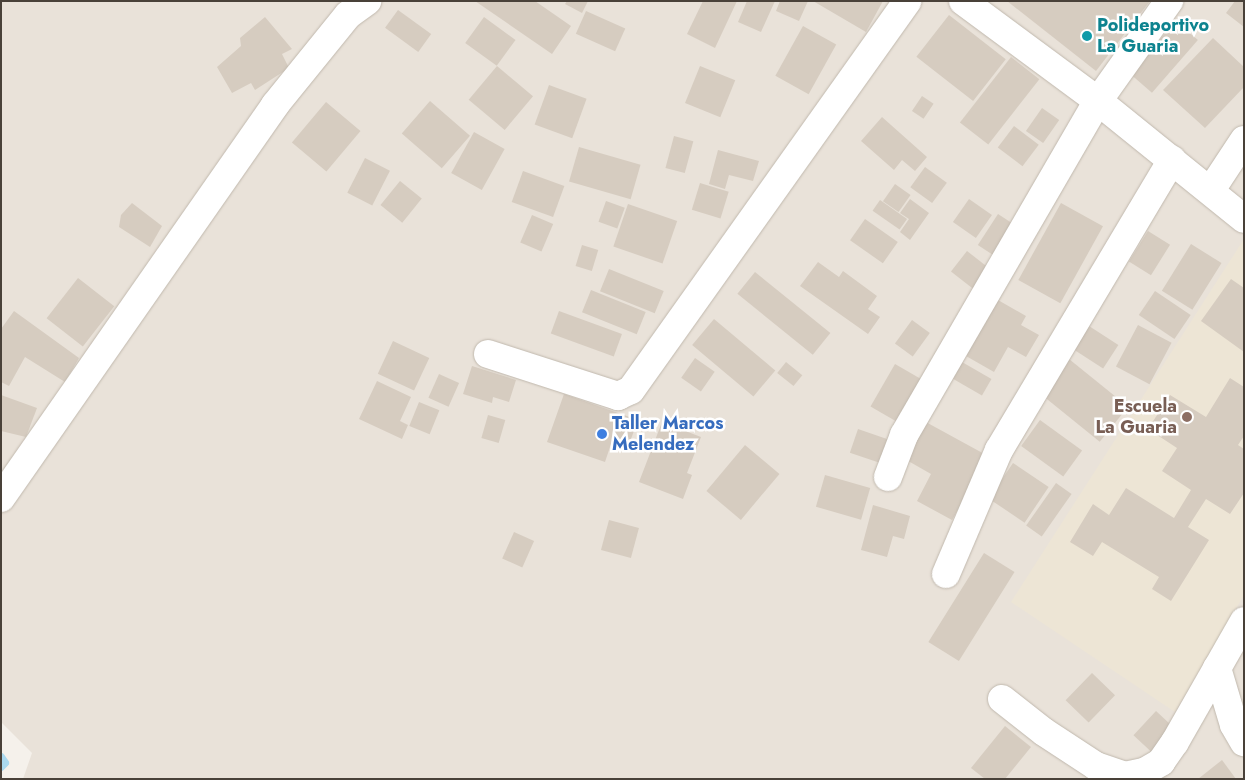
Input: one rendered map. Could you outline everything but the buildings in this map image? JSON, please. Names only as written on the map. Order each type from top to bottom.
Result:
[{"type":"street","points":[[1,498],[274,105],[348,15],[367,1]]},
{"type":"street","points":[[488,354],[618,396],[631,390],[907,1]]},
{"type":"street","points":[[963,1],[1098,101],[1211,190],[1244,219]]},
{"type":"street","points":[[888,477],[904,435],[1098,101],[1169,1]]},
{"type":"street","points":[[1211,190],[1244,140]]},
{"type":"street","points":[[946,574],[999,450],[1172,160]]},
{"type":"street","points":[[1002,699],[1044,732],[1096,766],[1125,776],[1144,772],[1161,762],[1244,622]]},
{"type":"street","points":[[1217,668],[1234,725],[1244,742]]},
{"type":"shaded area","points":[[1,1],[1244,1],[1244,779],[23,779],[32,753],[1,722]]},
{"type":"shaded area","name":"Escuela La Guaria","points":[[1244,239],[1244,595],[1175,712],[1011,602]]},
{"type":"waterway","points":[[1,757],[5,763],[1,767]]},
{"type":"place","name":"Polideportivo La Guaria","points":[[1087,36]]},
{"type":"place","name":"Escuela La Guaria","points":[[1187,417]]},
{"type":"place","name":"Taller Marcos Melendez","points":[[602,434]]}]
